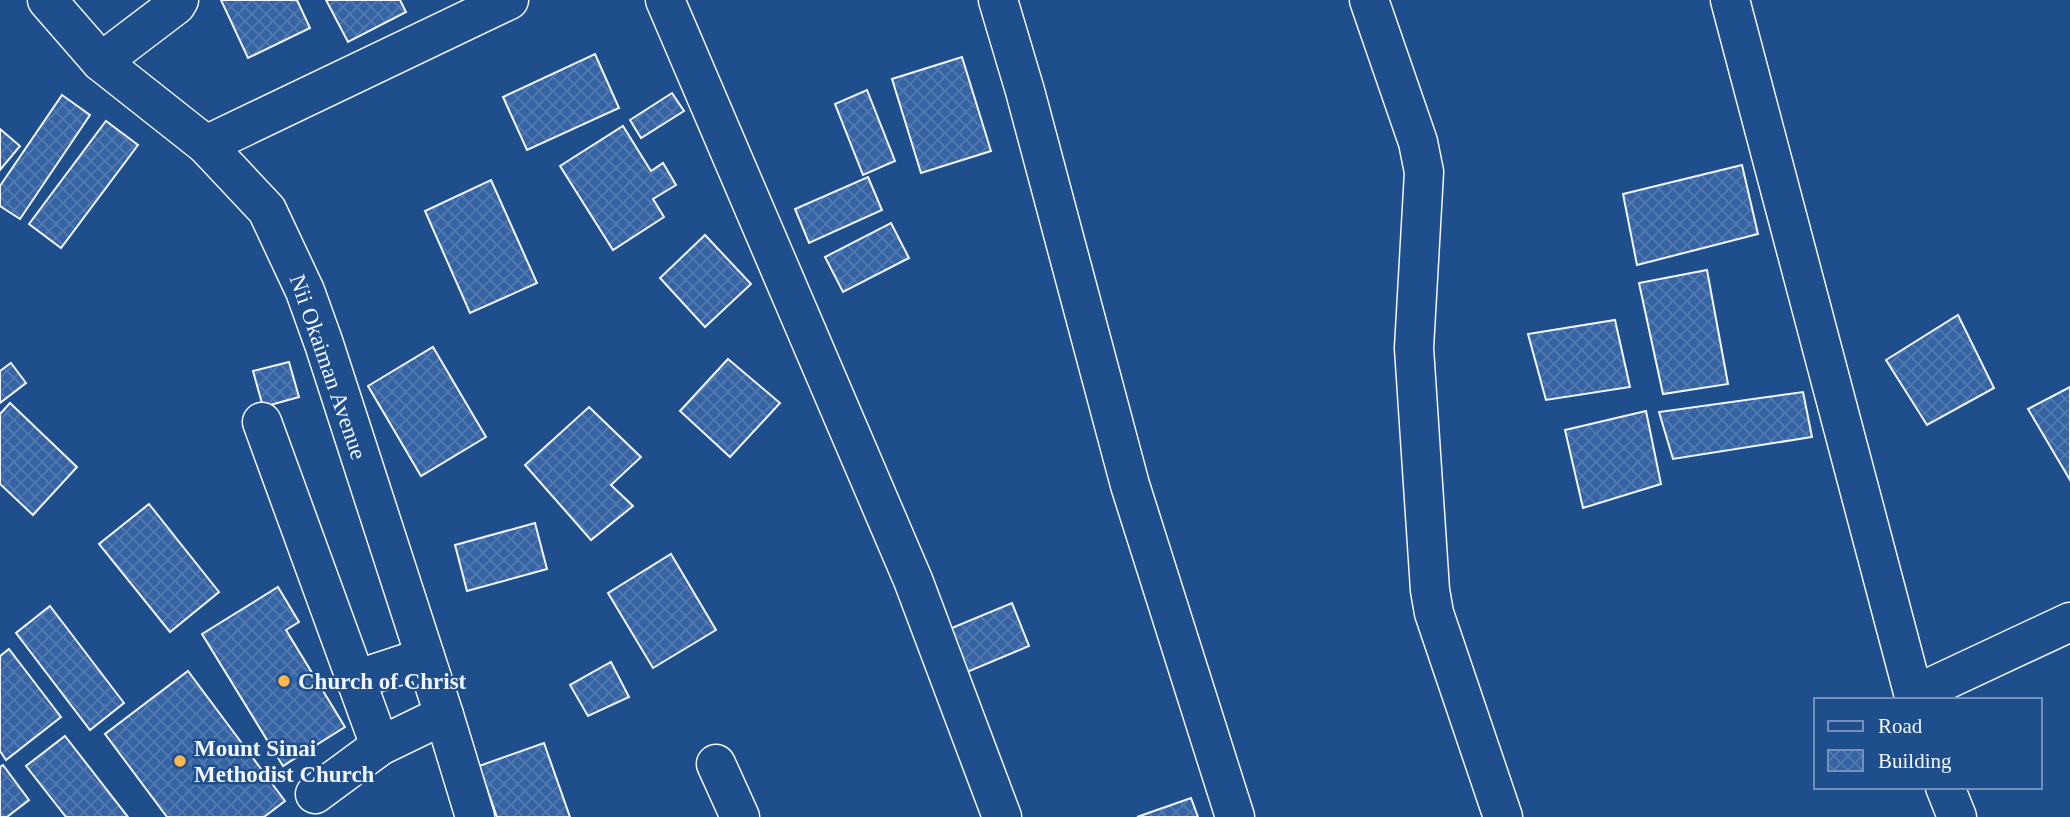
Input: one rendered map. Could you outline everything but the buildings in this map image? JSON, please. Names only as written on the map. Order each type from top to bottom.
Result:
[{"type":"street","name":"Nii Okaiman Avenue","points":[[47,0],[101,62],[206,145],[267,210],[305,290],[475,817]]},
{"type":"street","points":[[101,62],[179,0]]},
{"type":"street","points":[[206,145],[509,0]]},
{"type":"street","points":[[665,0],[913,580],[1002,817]]},
{"type":"street","points":[[998,0],[1025,90],[1130,485],[1235,817]]},
{"type":"street","points":[[1369,0],[1418,142],[1424,172],[1414,348],[1430,590],[1434,613],[1503,817]]},
{"type":"street","points":[[1730,0],[1914,697],[2070,622]]},
{"type":"street","points":[[262,422],[380,746]]},
{"type":"street","points":[[355,680],[425,657]]},
{"type":"street","points":[[315,794],[380,746],[444,715]]},
{"type":"street","points":[[716,764],[740,817]]},
{"type":"street","points":[[1946,789],[1957,817]]},
{"type":"place","name":"Church of Christ","points":[[284,681]]},
{"type":"place","name":"Mount Sinai Methodist Church","points":[[180,761]]}]
